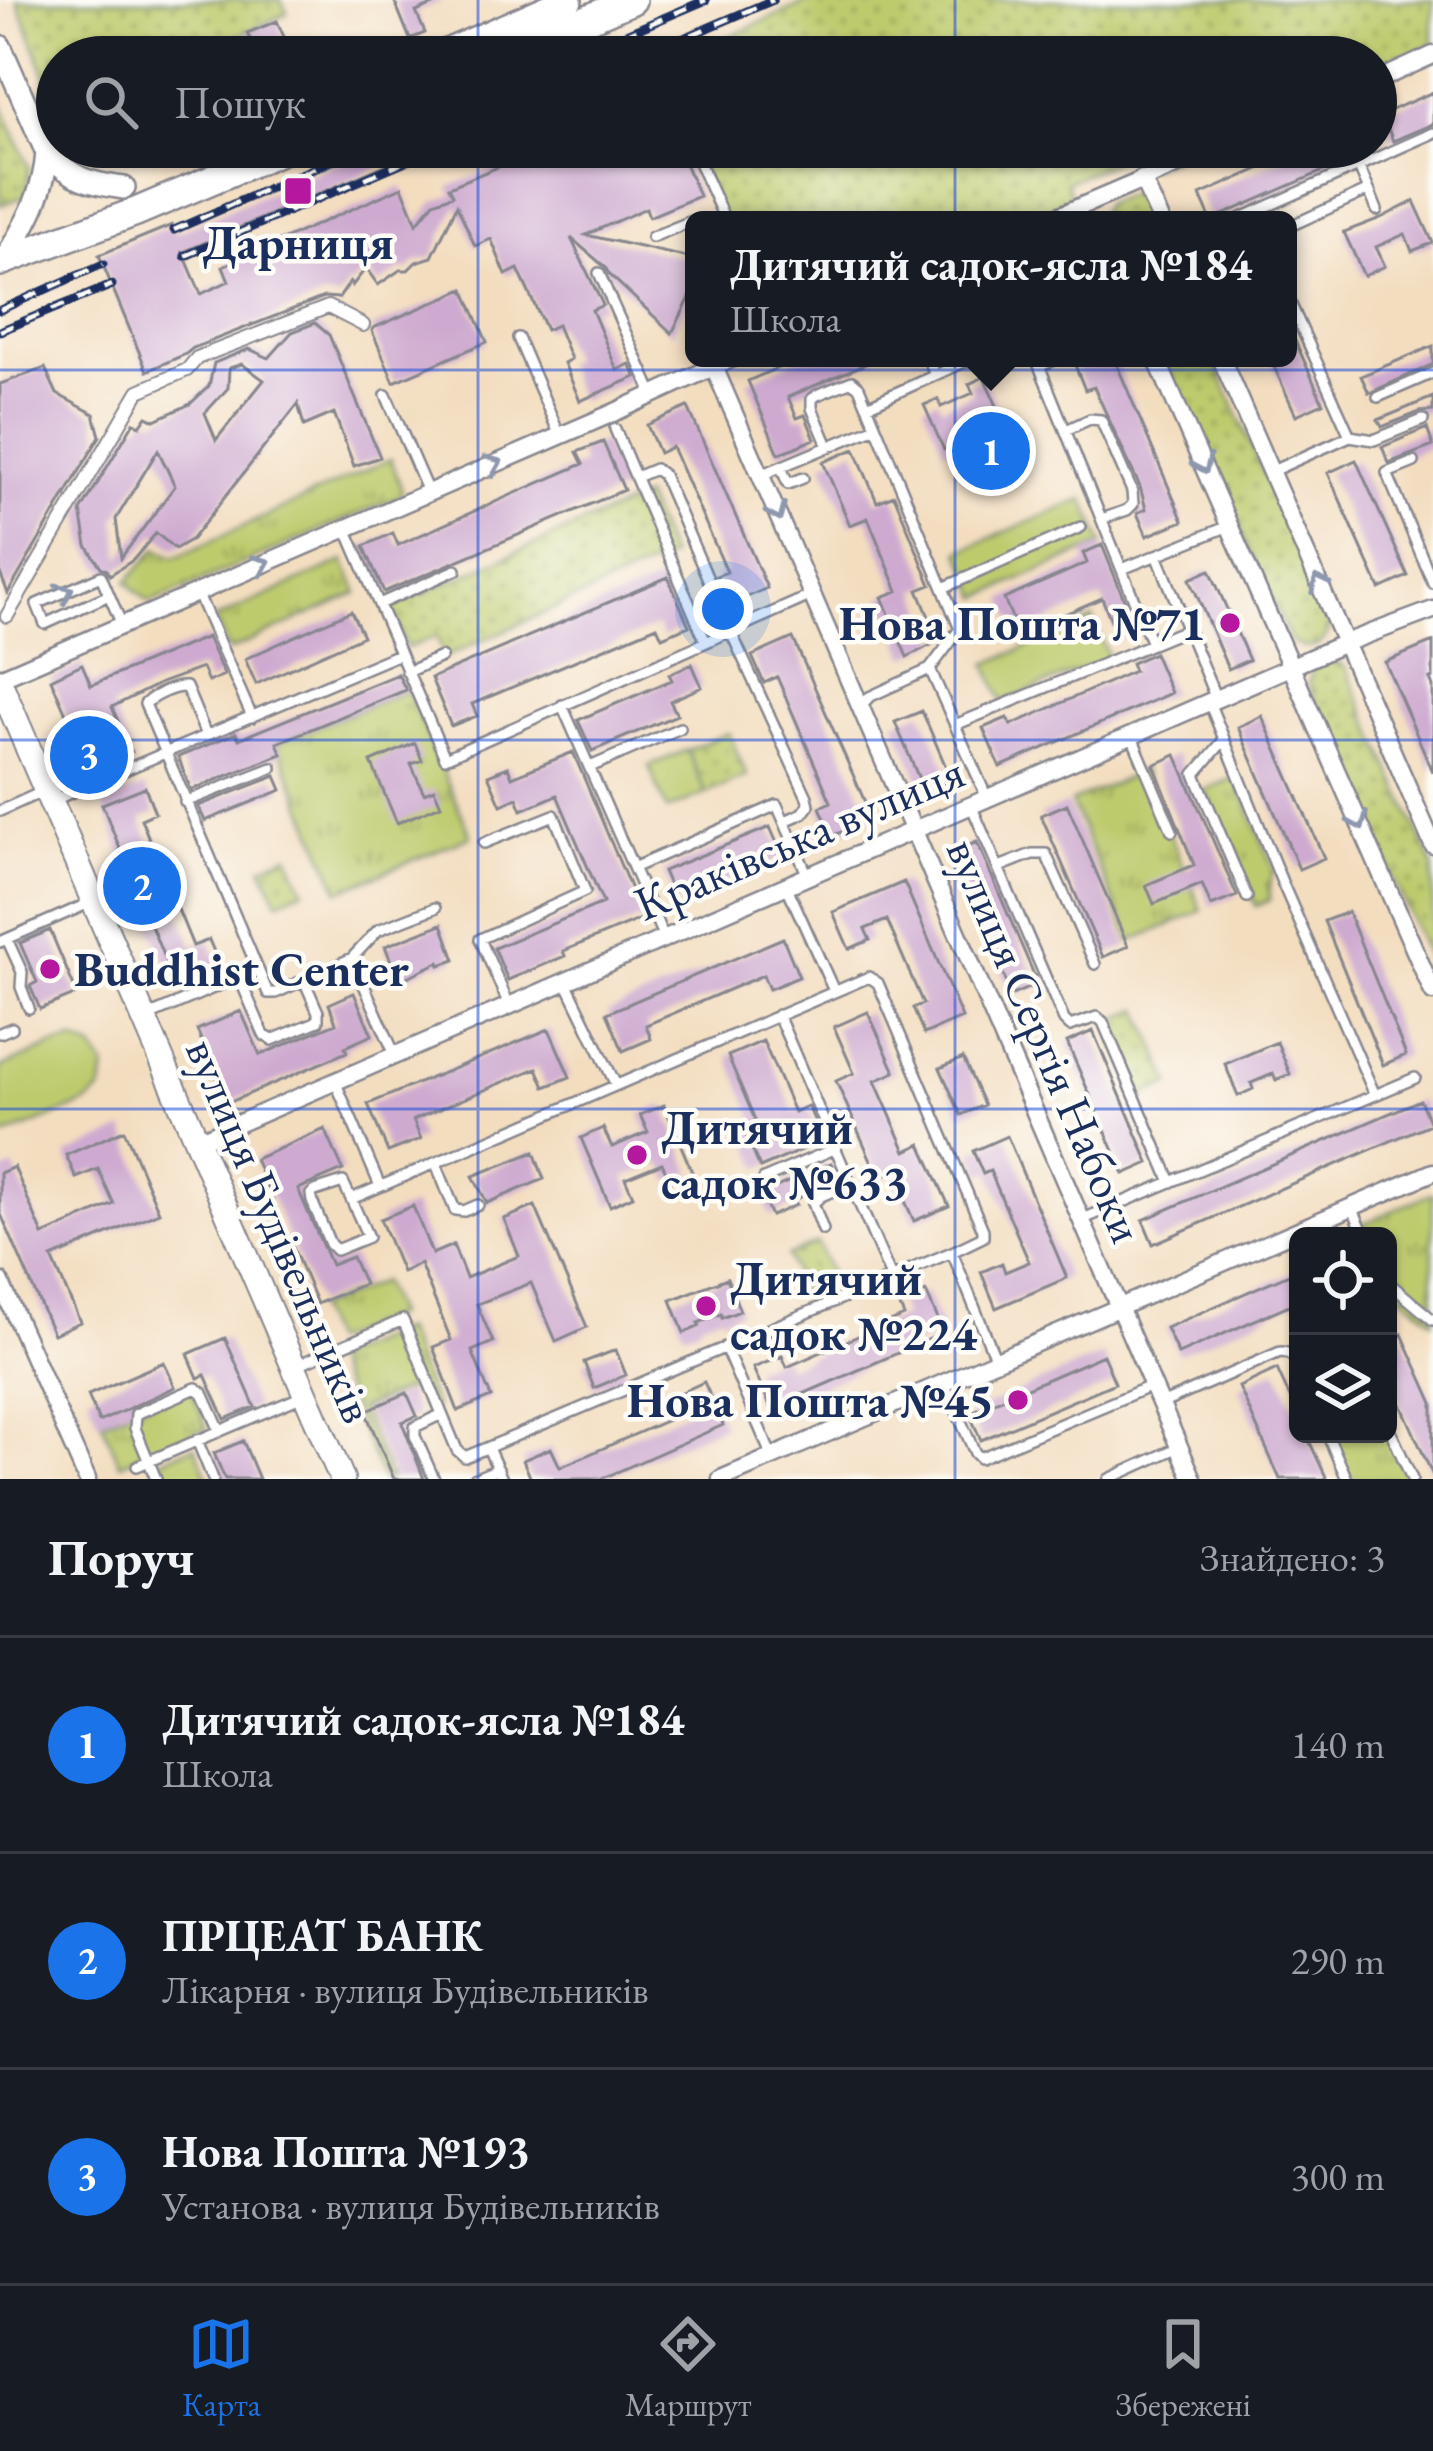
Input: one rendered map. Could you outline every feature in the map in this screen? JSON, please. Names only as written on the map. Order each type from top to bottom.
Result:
[{"type":"main road","points":[[486,36],[568,0]]},
{"type":"main road","points":[[548,36],[632,0]]},
{"type":"main road","points":[[2,261],[136,212],[198,168]]},
{"type":"main road","name":"вулиця Будівельників","points":[[0,681],[342,1479]]},
{"type":"street","points":[[0,46],[36,128]]},
{"type":"street","points":[[1397,71],[1433,55]]},
{"type":"street","points":[[2,261],[35,208],[46,168]]},
{"type":"street","points":[[63,168],[88,183],[124,188]]},
{"type":"street","points":[[1094,211],[1142,179],[1169,168]]},
{"type":"street","points":[[1142,179],[1156,211]]},
{"type":"street","points":[[7,616],[139,391],[187,370],[197,358],[328,307],[363,325]]},
{"type":"street","points":[[0,681],[714,367]]},
{"type":"street","name":"вулиця Сергія Набоки","points":[[714,367],[1193,1479]]},
{"type":"street","points":[[1160,367],[1433,992]]},
{"type":"street","points":[[1224,367],[1433,845]]},
{"type":"street","name":"Краківська вулиця","points":[[198,1141],[1291,666],[1433,610]]},
{"type":"street","points":[[722,1479],[1433,1172]]},
{"type":"street","points":[[0,1281],[87,1479]]},
{"type":"lane","points":[[1397,148],[1433,133]]},
{"type":"lane","points":[[701,168],[720,211]]},
{"type":"lane","points":[[1257,211],[1351,168]]},
{"type":"lane","points":[[1359,168],[1377,210]]},
{"type":"lane","points":[[1297,223],[1369,190]]},
{"type":"lane","points":[[652,237],[685,224]]},
{"type":"lane","points":[[599,273],[653,394]]},
{"type":"lane","points":[[1297,318],[1350,436]]},
{"type":"lane","points":[[518,338],[560,436]]},
{"type":"lane","points":[[932,367],[935,375]]},
{"type":"lane","points":[[867,405],[953,367]]},
{"type":"lane","points":[[1040,367],[1152,644]]},
{"type":"lane","points":[[1378,397],[1433,374]]},
{"type":"lane","points":[[828,446],[812,399],[852,381],[877,427],[960,629],[930,669],[868,697],[860,707]]},
{"type":"lane","points":[[386,394],[428,492]]},
{"type":"lane","points":[[1066,430],[1090,419],[1101,420],[1132,491],[1133,504],[1127,510],[1102,519]]},
{"type":"lane","points":[[1270,472],[1350,436],[1373,440],[1423,420]]},
{"type":"lane","points":[[761,475],[877,427]]},
{"type":"lane","points":[[615,429],[705,640]]},
{"type":"lane","points":[[1414,462],[1387,473],[1433,583]]},
{"type":"lane","points":[[781,467],[788,484],[803,478]]},
{"type":"lane","points":[[636,476],[655,469],[663,475],[809,805],[785,821]]},
{"type":"lane","points":[[1122,569],[1229,526]]},
{"type":"lane","points":[[943,587],[1081,527]]},
{"type":"lane","points":[[346,528],[445,758],[812,595]]},
{"type":"lane","points":[[1157,555],[1282,882],[1376,1095]]},
{"type":"lane","points":[[379,604],[456,570]]},
{"type":"lane","points":[[109,595],[45,624],[37,604],[100,576],[109,595],[122,625]]},
{"type":"lane","points":[[197,592],[252,717]]},
{"type":"lane","points":[[955,725],[1188,629]]},
{"type":"lane","points":[[0,811],[164,753],[399,654]]},
{"type":"lane","points":[[407,672],[441,657]]},
{"type":"lane","points":[[930,669],[955,725],[999,867],[1067,1025],[1097,1017],[1103,1022],[1171,1182]]},
{"type":"lane","points":[[206,735],[187,687],[145,704],[272,994],[352,958],[378,930],[435,908]]},
{"type":"lane","points":[[562,705],[664,938]]},
{"type":"lane","points":[[590,767],[680,728]]},
{"type":"lane","points":[[1131,736],[1172,831]]},
{"type":"lane","points":[[1225,740],[1195,774],[1247,897]]},
{"type":"lane","points":[[185,802],[272,768]]},
{"type":"lane","points":[[635,867],[777,805],[808,876]]},
{"type":"lane","points":[[484,843],[554,815],[585,891],[480,939],[509,1006]]},
{"type":"lane","points":[[999,867],[1032,854],[1046,854],[1095,964]]},
{"type":"lane","points":[[786,885],[834,991]]},
{"type":"lane","points":[[29,1008],[21,987],[22,974],[3,941],[94,902]]},
{"type":"lane","points":[[352,958],[395,1055]]},
{"type":"lane","points":[[143,1018],[257,968]]},
{"type":"lane","points":[[239,976],[264,1035],[272,1040],[318,1021],[304,980]]},
{"type":"lane","points":[[294,1366],[403,1320],[461,1455],[470,1456],[983,1237],[982,1224],[878,983],[869,977],[351,1198]]},
{"type":"lane","points":[[566,981],[616,1085]]},
{"type":"lane","points":[[778,1015],[891,1277]]},
{"type":"lane","points":[[0,1033],[12,1028]]},
{"type":"lane","points":[[1081,1220],[1415,1078]]},
{"type":"lane","points":[[335,1081],[380,1186]]},
{"type":"lane","points":[[764,1179],[836,1148]]},
{"type":"lane","points":[[436,1164],[455,1210],[478,1205]]},
{"type":"lane","points":[[343,1182],[351,1198],[368,1237],[336,1250],[329,1244],[311,1194],[343,1182]]},
{"type":"lane","points":[[823,1230],[813,1203],[851,1183]]},
{"type":"lane","points":[[1352,1207],[1361,1227]]},
{"type":"lane","points":[[952,1252],[996,1360]]},
{"type":"lane","points":[[1397,1290],[1433,1320]]},
{"type":"lane","points":[[724,1347],[772,1457]]},
{"type":"lane","points":[[1160,1404],[1280,1352],[1289,1355]]},
{"type":"lane","points":[[944,1383],[980,1458],[1152,1385]]},
{"type":"lane","points":[[156,1479],[135,1428],[136,1414],[190,1389],[200,1389],[220,1431]]},
{"type":"lane","points":[[136,1466],[306,1395]]},
{"type":"lane","points":[[434,1479],[414,1431],[442,1414]]},
{"type":"lane","points":[[197,1440],[213,1479]]},
{"type":"lane","points":[[1331,1443],[1347,1479]]},
{"type":"lane","points":[[1396,1443],[1412,1479]]},
{"type":"lane","points":[[1109,1479],[1179,1447]]},
{"type":"lane","points":[[474,1479],[500,1474],[488,1448]]},
{"type":"green space","points":[[17,0],[281,0],[287,13],[237,36],[36,36],[36,50]]},
{"type":"green space","points":[[812,0],[1433,0],[1433,44],[1397,60],[1397,36],[731,36]]},
{"type":"green space","points":[[0,101],[29,167],[26,196],[0,205]]},
{"type":"green space","points":[[700,168],[1099,168],[1066,182],[1072,199],[1045,211],[718,211]]},
{"type":"green space","points":[[1134,192],[1148,211],[1101,211],[1105,203]]},
{"type":"green space","points":[[1168,367],[1217,367],[1329,624],[1325,638],[1316,646],[1290,641]]},
{"type":"green space","points":[[391,459],[402,491],[398,497],[150,603],[127,582],[157,548],[174,557],[183,554]]},
{"type":"green space","points":[[644,497],[670,557],[445,657],[436,636],[407,648],[391,607]]},
{"type":"green space","points":[[1084,499],[1103,544],[980,597],[960,551]]},
{"type":"green space","points":[[344,561],[358,593],[229,651],[215,619]]},
{"type":"green space","points":[[1093,619],[1109,658],[1003,702],[987,664]]},
{"type":"green space","points":[[1329,661],[1347,670],[1433,866],[1433,969],[1309,686],[1314,669]]},
{"type":"green space","points":[[407,690],[471,836],[339,891],[277,743]]},
{"type":"green space","points":[[729,733],[747,776],[706,794],[687,750]]},
{"type":"green space","points":[[687,750],[706,794],[667,810],[649,766]]},
{"type":"green space","points":[[1143,771],[1202,911],[1131,941],[1071,802]]},
{"type":"green space","points":[[1236,777],[1274,870],[1270,900],[1256,906],[1205,790]]},
{"type":"green space","points":[[288,855],[304,889],[278,901],[262,867]]},
{"type":"green space","points":[[1140,1009],[1171,1084],[1143,1096],[1112,1021]]},
{"type":"green space","points":[[75,1041],[93,1049],[105,1067],[102,1089],[89,1102],[0,1138],[0,1068]]},
{"type":"green space","points":[[1433,1193],[1433,1320],[1397,1290],[1397,1227],[1360,1225]]},
{"type":"green space","points":[[817,1243],[835,1285],[804,1297],[787,1256]]},
{"type":"green space","points":[[381,1282],[395,1315],[330,1342],[316,1309]]},
{"type":"green space","points":[[403,1330],[435,1407],[426,1411],[414,1386],[360,1409],[390,1479],[382,1479],[331,1360]]},
{"type":"green space","points":[[190,1386],[207,1428],[120,1464],[102,1422]]},
{"type":"green space","points":[[1334,1443],[1392,1443],[1408,1479],[1349,1479]]},
{"type":"green space","points":[[195,1446],[209,1479],[159,1479],[153,1463]]},
{"type":"building","points":[[394,0],[445,0],[416,12],[425,33],[409,36]]},
{"type":"building","points":[[277,21],[284,36],[248,36]]},
{"type":"building","points":[[1433,92],[1433,124],[1397,139],[1397,108]]},
{"type":"building","points":[[325,168],[378,168],[183,252],[201,294],[229,281],[223,266],[402,187],[417,223],[434,202],[453,195],[449,187],[495,168],[687,168],[699,196],[649,217],[646,208],[586,235],[685,257],[685,308],[672,333],[571,238],[603,305],[592,310],[617,370],[630,364],[636,377],[580,401],[564,363],[571,359],[557,325],[546,330],[518,269],[506,275],[491,239],[475,246],[457,205],[432,257],[408,270],[378,285],[366,268],[339,298],[324,297],[147,371],[99,255],[172,225],[175,233]]},
{"type":"building","points":[[1261,168],[1330,168],[1232,211],[1207,211],[1200,195]]},
{"type":"building","points":[[1414,201],[1433,243],[1412,251],[1405,234],[1376,247],[1385,266],[1364,276],[1344,232]]},
{"type":"building","points":[[464,289],[487,342],[394,382],[373,328]]},
{"type":"building","points":[[315,323],[329,335],[380,457],[354,466],[334,413],[304,426],[298,404],[192,539],[175,549],[156,533],[133,560],[110,575],[87,546],[81,511],[134,422],[140,426],[147,416],[155,420],[190,404],[209,386],[214,363],[249,349],[269,358],[292,332]],"holes":[[[242,364],[264,380],[216,440],[205,413],[228,388],[229,368]],[[158,450],[175,486],[121,558],[116,519]]]},
{"type":"building","points":[[1297,345],[1323,403],[1296,415],[1274,367],[1297,367]]},
{"type":"building","points":[[1433,346],[1433,364],[1369,393],[1361,376]]},
{"type":"building","points":[[780,367],[858,367],[788,397],[797,418],[805,415],[815,439],[779,454],[748,381]]},
{"type":"building","points":[[1076,367],[1118,367],[1183,521],[1147,536],[1137,513],[1146,509],[1140,487],[1094,387],[1085,390]]},
{"type":"building","points":[[45,368],[57,394],[94,414],[100,436],[8,593],[0,573],[0,384]]},
{"type":"building","points":[[984,377],[1005,424],[990,430],[987,424],[955,438],[957,444],[944,450],[924,405],[938,399],[941,407],[973,393],[969,384]]},
{"type":"building","points":[[1433,397],[1433,411],[1382,427],[1378,420]]},
{"type":"building","points":[[688,407],[767,588],[729,605],[716,576],[727,572],[672,447],[659,453],[647,425]]},
{"type":"building","points":[[1427,428],[1433,446],[1389,463],[1382,447]]},
{"type":"building","points":[[603,442],[624,490],[384,592],[364,546],[393,533],[398,545],[583,464],[577,452]]},
{"type":"building","points":[[855,449],[877,502],[894,495],[931,585],[918,590],[939,641],[907,657],[882,597],[898,591],[868,518],[850,525],[823,462]]},
{"type":"building","points":[[1356,460],[1408,576],[1380,589],[1328,473]]},
{"type":"building","points":[[1102,545],[1135,626],[1116,633],[1102,598],[1019,634],[1004,599],[1087,563],[1083,553]]},
{"type":"building","points":[[1210,570],[1249,660],[1228,669],[1190,579]]},
{"type":"building","points":[[668,577],[689,626],[662,637],[657,626],[472,704],[477,716],[451,726],[431,678]]},
{"type":"building","points":[[351,611],[363,636],[256,684],[245,659]]},
{"type":"building","points":[[207,637],[224,675],[208,682],[202,668],[112,707],[131,752],[90,769],[51,679],[82,664],[91,685]]},
{"type":"building","points":[[793,638],[872,818],[832,836],[820,807],[831,802],[777,677],[764,683],[752,656]]},
{"type":"building","points":[[1433,642],[1430,679],[1433,772],[1385,662]]},
{"type":"building","points":[[1154,653],[1171,693],[1000,767],[983,728],[1007,718],[1011,725],[1134,671],[1131,663]]},
{"type":"building","points":[[692,664],[702,687],[670,701],[677,715],[592,751],[578,720],[672,680],[669,674]]},
{"type":"building","points":[[398,674],[406,690],[277,743],[282,754],[191,790],[178,757],[236,733],[239,739]]},
{"type":"building","points":[[922,711],[952,781],[925,793],[895,722]]},
{"type":"building","points":[[1262,716],[1324,858],[1299,869],[1238,727]]},
{"type":"building","points":[[415,743],[422,760],[411,764],[424,793],[434,789],[441,805],[397,823],[371,762]]},
{"type":"building","points":[[573,752],[643,918],[508,980],[494,948],[603,903],[557,795],[522,810],[517,798],[501,805],[488,775],[508,767],[512,777]]},
{"type":"building","points":[[1176,755],[1237,896],[1211,906],[1202,884],[1154,904],[1146,885],[1194,865],[1154,765]]},
{"type":"building","points":[[276,776],[282,790],[205,821],[198,806]]},
{"type":"building","points":[[145,787],[155,813],[141,819],[193,946],[209,940],[220,966],[175,985],[102,804]]},
{"type":"building","points":[[1067,804],[1128,946],[1103,957],[1041,815]]},
{"type":"building","points":[[770,827],[783,857],[676,902],[663,871]]},
{"type":"building","points":[[977,842],[1038,984],[1012,995],[951,853]]},
{"type":"building","points":[[904,882],[962,1018],[924,1034],[913,1008],[923,1004],[887,920],[865,929],[870,940],[849,949],[833,912]]},
{"type":"building","points":[[1348,912],[1406,1055],[1383,1065],[1324,921]]},
{"type":"building","points":[[442,924],[455,960],[439,962],[399,981],[385,946]]},
{"type":"building","points":[[50,930],[77,994],[40,1009],[30,986],[37,982],[20,943]]},
{"type":"building","points":[[783,938],[799,977],[769,989],[763,975],[646,1025],[651,1039],[623,1051],[607,1013]]},
{"type":"building","points":[[354,993],[372,1035],[345,1047],[347,1052],[228,1103],[197,1030],[241,1011],[260,1055],[336,1023],[329,1004]]},
{"type":"building","points":[[868,1012],[895,1072],[875,1081],[906,1151],[921,1144],[949,1206],[914,1221],[892,1172],[879,1178],[836,1081],[854,1073],[834,1027]]},
{"type":"building","points":[[549,1029],[570,1077],[545,1087],[537,1068],[413,1120],[421,1139],[388,1152],[368,1104]]},
{"type":"building","points":[[1093,1031],[1149,1163],[1124,1174],[1067,1042]]},
{"type":"building","points":[[763,1041],[794,1112],[808,1106],[823,1141],[760,1168],[745,1133],[758,1127],[728,1056]]},
{"type":"building","points":[[1277,1042],[1290,1074],[1276,1080],[1273,1074],[1251,1083],[1253,1089],[1238,1096],[1225,1064]]},
{"type":"building","points":[[963,1058],[984,1105],[961,1115],[940,1068]]},
{"type":"building","points":[[1420,1100],[1430,1124],[1153,1244],[1143,1220]]},
{"type":"building","name":"Дитячий садок №633","points":[[664,1105],[692,1172],[670,1181],[662,1163],[625,1178],[633,1196],[610,1206],[581,1138],[603,1128],[612,1147],[648,1132],[640,1115]]},
{"type":"building","points":[[325,1129],[343,1170],[298,1189],[331,1265],[352,1257],[364,1284],[317,1304],[255,1159]]},
{"type":"building","points":[[124,1130],[159,1212],[52,1258],[80,1322],[53,1334],[0,1212],[0,1173],[14,1167],[43,1235],[114,1204],[98,1169],[76,1178],[66,1155]]},
{"type":"building","points":[[1007,1136],[1067,1278],[996,1308],[981,1272],[1002,1263],[1005,1272],[1029,1262],[990,1171],[983,1174],[973,1151]]},
{"type":"building","points":[[534,1152],[544,1179],[487,1203],[473,1176]]},
{"type":"building","points":[[831,1163],[838,1179],[771,1216],[761,1194]]},
{"type":"building","points":[[413,1206],[432,1254],[453,1245],[466,1278],[519,1256],[504,1219],[535,1206],[587,1327],[556,1341],[531,1283],[477,1304],[493,1342],[472,1351],[491,1397],[458,1411],[433,1347],[451,1340],[420,1264],[402,1272],[380,1219]]},
{"type":"building","points":[[1289,1274],[1289,1305],[1178,1354],[1166,1328]]},
{"type":"building","name":"Дитячий садок №224","points":[[727,1278],[740,1311],[698,1323],[700,1326],[684,1333],[671,1300]]},
{"type":"building","points":[[926,1292],[944,1333],[771,1408],[753,1368],[782,1356],[787,1367],[904,1316],[899,1304]]},
{"type":"building","points":[[1402,1334],[1433,1403],[1433,1476],[1397,1395],[1397,1336]]},
{"type":"building","points":[[225,1338],[255,1407],[225,1419],[205,1375],[198,1378],[188,1354]]},
{"type":"building","points":[[616,1350],[626,1375],[594,1388],[584,1362]]},
{"type":"building","points":[[1103,1355],[1115,1383],[981,1440],[969,1413]]},
{"type":"building","points":[[164,1362],[175,1387],[99,1422],[88,1395]]},
{"type":"building","points":[[1277,1369],[1289,1395],[1289,1443],[1310,1443],[1327,1479],[1280,1479],[1239,1387]]},
{"type":"building","points":[[704,1382],[723,1425],[601,1479],[531,1479],[523,1460],[551,1448],[560,1467],[686,1412],[678,1394]]},
{"type":"building","points":[[407,1393],[417,1416],[402,1422],[424,1479],[394,1479],[365,1411]]},
{"type":"building","points":[[243,1441],[259,1479],[225,1479],[214,1453]]},
{"type":"railway","points":[[621,36],[706,0]]},
{"type":"railway","points":[[689,36],[773,0]]},
{"type":"railway","points":[[174,230],[314,168]]},
{"type":"railway","points":[[185,256],[389,168]]},
{"type":"railway","points":[[0,310],[103,264]]},
{"type":"railway","points":[[0,331],[112,285]]},
{"type":"place","name":"Дарниця","points":[[298,191]]},
{"type":"place","name":"Дитячий садок-ясла №184","points":[[991,451]]},
{"type":"place","name":"Нова Пошта №71","points":[[1230,623]]},
{"type":"place","name":"Нова Пошта №193","points":[[89,755]]},
{"type":"place","name":"ПРЦЕАТ БАНК","points":[[142,886]]},
{"type":"place","name":"Buddhist Center","points":[[50,969]]},
{"type":"place","name":"Дитячий садок №633","points":[[637,1155]]},
{"type":"place","name":"Дитячий садок №224","points":[[706,1306]]},
{"type":"place","name":"Нова Пошта №45","points":[[1018,1400]]}]
